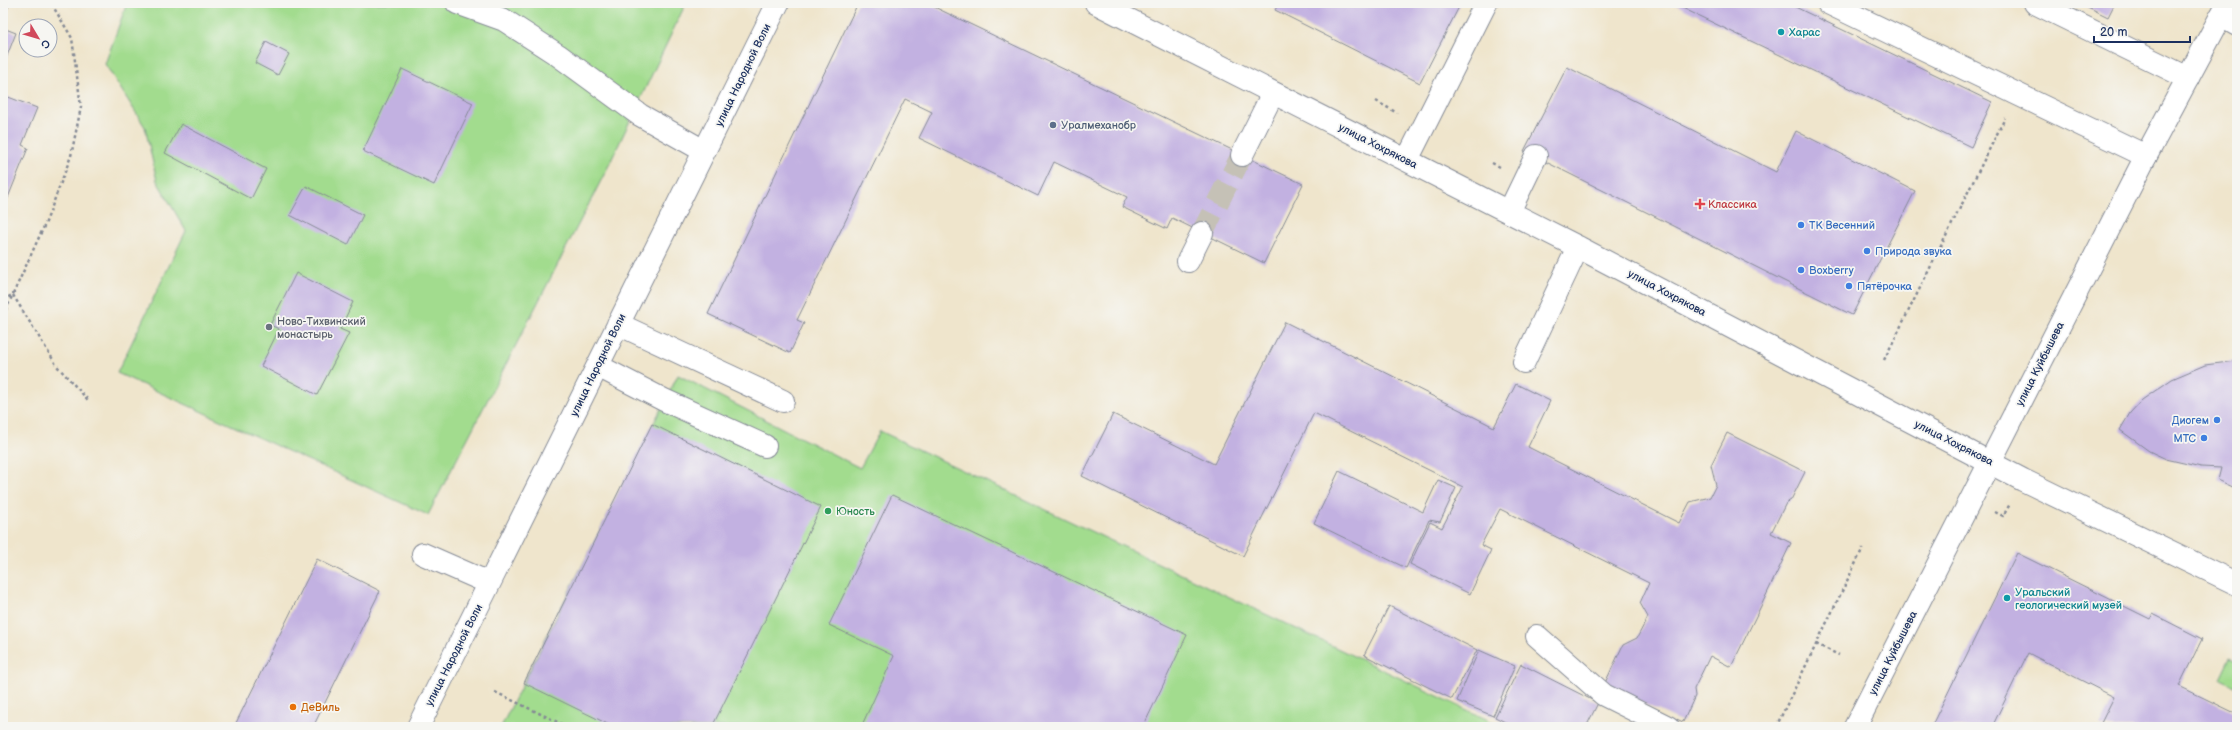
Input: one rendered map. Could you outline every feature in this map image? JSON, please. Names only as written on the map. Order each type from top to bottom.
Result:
[{"type":"street","points":[[457,3],[504,20],[558,55],[640,115],[704,152]]},
{"type":"street","name":"улица Народной Воли","points":[[418,727],[778,3]]},
{"type":"street","name":"улица Хохрякова","points":[[1096,3],[1578,247],[2023,480],[2237,584]]},
{"type":"street","points":[[1407,160],[1486,3]]},
{"type":"street","points":[[1828,3],[2146,156]]},
{"type":"street","points":[[2035,3],[2188,78]]},
{"type":"street","name":"улица Куйбышева","points":[[1855,727],[2146,156],[2188,78],[2229,15]]},
{"type":"street","points":[[1242,155],[1274,93]]},
{"type":"street","points":[[1509,212],[1536,156]]},
{"type":"street","points":[[1188,261],[1202,233]]},
{"type":"street","points":[[1524,362],[1578,247]]},
{"type":"street","points":[[618,324],[783,401]]},
{"type":"street","points":[[598,366],[664,400],[765,446]]},
{"type":"street","points":[[423,554],[489,584]]},
{"type":"street","points":[[1537,636],[1604,696],[1668,727]]},
{"type":"path","points":[[3,316],[46,222],[71,156],[81,107],[72,38],[51,3]]},
{"type":"path","points":[[1376,101],[1397,113]]},
{"type":"path","points":[[1884,360],[2004,119]]},
{"type":"path","points":[[3,300],[12,294]]},
{"type":"path","points":[[12,294],[57,366],[88,400]]},
{"type":"path","points":[[2002,516],[2010,503]]},
{"type":"path","points":[[1776,727],[1862,548]]},
{"type":"path","points":[[1816,644],[1840,654]]},
{"type":"path","points":[[495,692],[568,727]]},
{"type":"green space","points":[[127,3],[686,3],[608,167],[428,515],[117,373],[186,231],[157,181],[145,127],[105,64]]},
{"type":"green space","name":"Юность","points":[[678,375],[860,468],[880,431],[1503,727],[501,727]]},
{"type":"green space","points":[[2230,658],[2237,661],[2237,687],[2220,679]]},
{"type":"building","points":[[3,3],[9,5],[3,20]]},
{"type":"building","name":"Уралмеханобр","points":[[858,3],[926,3],[1303,184],[1264,263],[1172,218],[1167,229],[1122,207],[1127,197],[1054,162],[1038,196],[919,138],[932,112],[905,99],[797,320],[804,323],[790,353],[708,314]]},
{"type":"building","points":[[1279,3],[1461,3],[1420,83],[1275,10]]},
{"type":"building","points":[[1672,3],[1787,3],[1992,102],[1971,147]]},
{"type":"building","points":[[2080,3],[2115,3],[2108,17]]},
{"type":"building","points":[[3,28],[16,33],[3,66]]},
{"type":"building","points":[[266,42],[289,54],[278,75],[255,63]]},
{"type":"building","points":[[1567,67],[1776,172],[1796,131],[1915,191],[1852,315],[1524,151]]},
{"type":"building","points":[[402,69],[473,103],[434,185],[363,151]]},
{"type":"building","points":[[3,95],[37,108],[22,145],[28,148],[3,210]]},
{"type":"building","points":[[181,124],[266,169],[251,199],[165,153]]},
{"type":"building","points":[[306,186],[363,215],[348,245],[290,215]]},
{"type":"building","points":[[296,273],[353,302],[340,329],[349,333],[317,395],[261,366],[279,329],[270,325]]},
{"type":"building","points":[[1285,322],[1494,427],[1516,384],[1550,401],[1528,447],[1679,523],[1690,502],[1710,497],[1716,485],[1711,465],[1727,433],[1805,472],[1791,500],[1786,503],[1771,533],[1791,543],[1761,606],[1731,667],[1710,656],[1694,689],[1695,696],[1683,722],[1604,685],[1623,645],[1637,638],[1648,617],[1640,603],[1649,583],[1500,509],[1481,545],[1491,550],[1470,594],[1410,564],[1430,522],[1442,528],[1463,487],[1314,413],[1243,556],[1082,476],[1113,414],[1214,464]]},
{"type":"building","points":[[2237,361],[2237,489],[2218,480],[2221,468],[2201,467],[2166,459],[2149,451],[2120,430],[2130,413],[2142,400],[2172,379],[2205,365]]},
{"type":"building","name":"Юность","points":[[652,424],[821,507],[712,727],[614,727],[524,683]]},
{"type":"building","points":[[1339,471],[1423,512],[1438,480],[1456,488],[1440,522],[1429,520],[1406,568],[1314,523]]},
{"type":"building","points":[[892,495],[1187,635],[1143,727],[861,727],[894,656],[829,625]]},
{"type":"building","points":[[2017,553],[2150,619],[2153,614],[2202,639],[2179,686],[2237,714],[2237,727],[2099,727],[2114,697],[2028,653],[1992,727],[1931,727]]},
{"type":"building","points":[[317,559],[380,591],[313,727],[234,727]]},
{"type":"building","points":[[1389,606],[1477,650],[1452,699],[1364,655]]},
{"type":"building","points":[[1479,650],[1515,666],[1493,716],[1457,701]]},
{"type":"building","points":[[1521,664],[1598,703],[1586,727],[1515,727],[1495,717]]},
{"type":"tunnel","points":[[1202,233],[1242,155]]},
{"type":"place","name":"Харас","points":[[1781,32]]},
{"type":"place","name":"Уралмеханобр","points":[[1053,125]]},
{"type":"place","name":"Классика","points":[[1700,204]]},
{"type":"place","name":"ТК Весенний","points":[[1801,225]]},
{"type":"place","name":"Природа звука","points":[[1867,251]]},
{"type":"place","name":"Boxberry","points":[[1801,270]]},
{"type":"place","name":"Пятёрочка","points":[[1849,286]]},
{"type":"place","name":"Ново-Тихвинский монастырь","points":[[269,327]]},
{"type":"place","name":"Диогем","points":[[2217,420]]},
{"type":"place","name":"МТС","points":[[2204,438]]},
{"type":"place","name":"Юность","points":[[828,511]]},
{"type":"place","name":"Уральский геологический музей","points":[[2007,598]]},
{"type":"place","name":"ДеВиль","points":[[293,707]]}]
